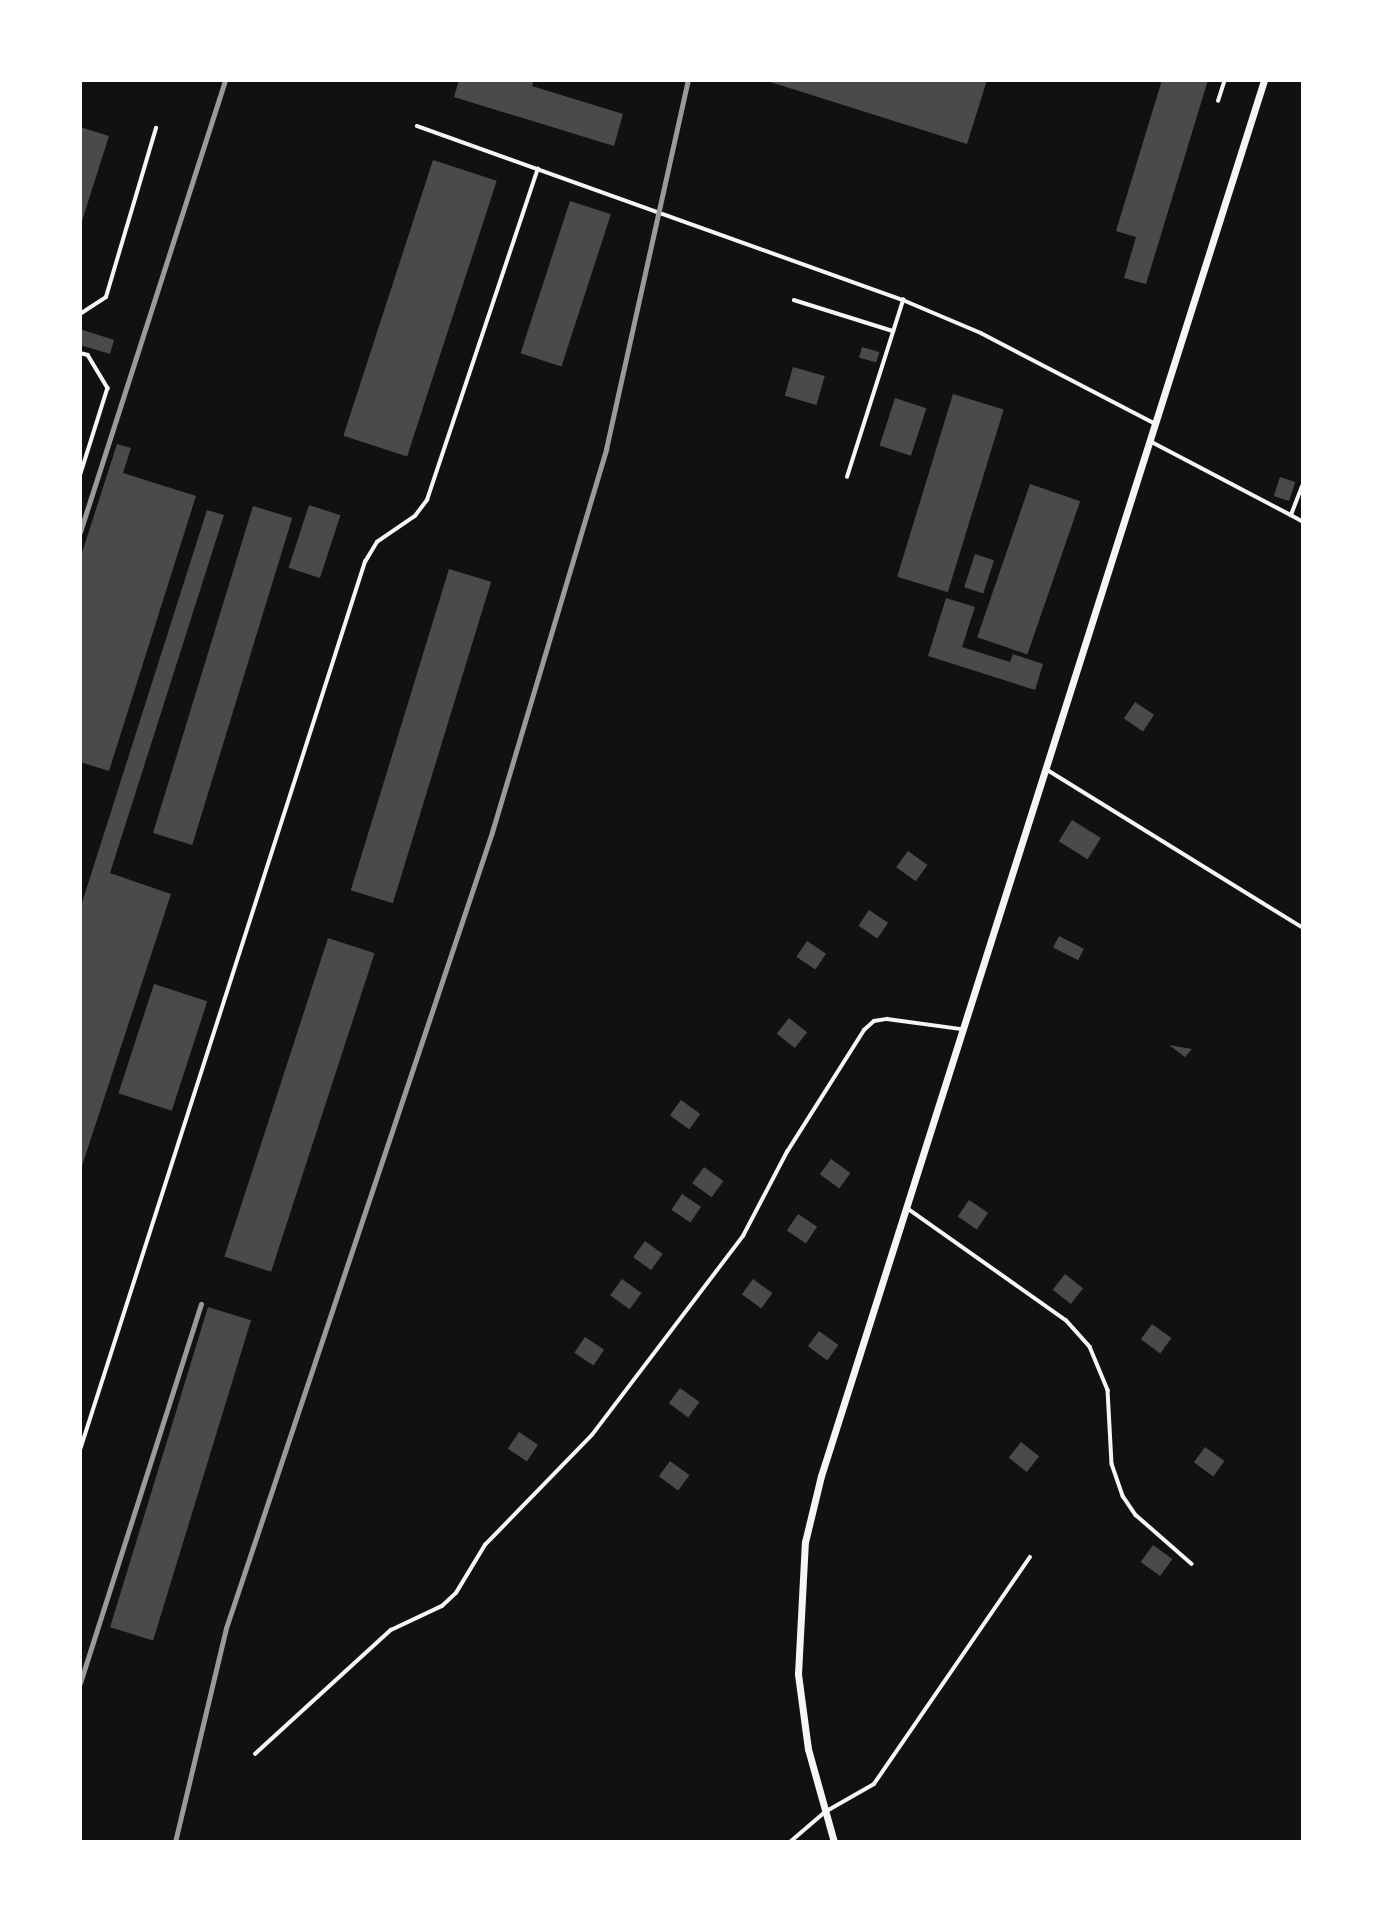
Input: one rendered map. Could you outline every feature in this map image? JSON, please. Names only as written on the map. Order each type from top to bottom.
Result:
[{"type":"street","points":[[834,1842],[808,1749],[797,1674],[805,1542],[821,1476],[1264,80]]},
{"type":"lane","points":[[1218,101],[1225,80]]},
{"type":"lane","points":[[417,126],[903,300],[981,333],[1154,423]]},
{"type":"lane","points":[[80,314],[106,297],[156,128]]},
{"type":"lane","points":[[80,1450],[365,562],[377,542],[415,516],[428,500],[538,169]]},
{"type":"lane","points":[[794,300],[893,331]]},
{"type":"lane","points":[[847,477],[903,300]]},
{"type":"lane","points":[[80,353],[88,355],[108,388],[80,477]]},
{"type":"lane","points":[[1149,440],[1303,521]]},
{"type":"lane","points":[[1291,515],[1303,486]]},
{"type":"lane","points":[[1046,769],[1303,927]]},
{"type":"lane","points":[[255,1754],[391,1630],[442,1606],[456,1593],[485,1545],[592,1435],[743,1236],[787,1152],[864,1030],[874,1021],[887,1019],[963,1029]]},
{"type":"lane","points":[[905,1207],[1066,1320],[1090,1347],[1108,1390],[1112,1464],[1123,1496],[1136,1515],[1192,1564]]},
{"type":"lane","points":[[790,1842],[825,1812],[874,1784],[1030,1557]]},
{"type":"building","points":[[459,80],[534,80],[532,86],[623,114],[614,146],[454,97]]},
{"type":"building","points":[[764,80],[987,80],[967,144]]},
{"type":"building","points":[[1162,80],[1208,80],[1146,284],[1124,278],[1136,237],[1116,231]]},
{"type":"building","points":[[80,127],[109,136],[81,224],[80,224]]},
{"type":"building","points":[[433,160],[497,181],[407,457],[343,436]]},
{"type":"building","points":[[570,201],[611,214],[561,366],[521,353]]},
{"type":"building","points":[[80,329],[114,340],[110,354],[80,345]]},
{"type":"building","points":[[862,347],[879,352],[876,363],[859,358]]},
{"type":"building","points":[[793,367],[825,376],[816,405],[785,396]]},
{"type":"building","points":[[953,394],[1004,409],[948,592],[897,577]]},
{"type":"building","points":[[895,398],[926,408],[911,456],[880,446]]},
{"type":"building","points":[[117,444],[131,448],[123,473],[196,496],[109,771],[80,762],[80,559]]},
{"type":"building","points":[[1280,477],[1295,482],[1289,501],[1274,496]]},
{"type":"building","points":[[1030,484],[1080,501],[1027,654],[977,637]]},
{"type":"building","points":[[309,505],[340,515],[320,578],[289,568]]},
{"type":"building","points":[[253,506],[292,518],[192,845],[153,833]]},
{"type":"building","points":[[207,510],[224,515],[110,873],[171,894],[80,1172],[80,909]]},
{"type":"building","points":[[975,554],[994,560],[983,593],[964,587]]},
{"type":"building","points":[[449,569],[491,582],[393,903],[351,890]]},
{"type":"building","points":[[946,598],[975,607],[962,647],[1010,662],[1013,654],[1043,664],[1035,690],[928,656]]},
{"type":"building","points":[[1135,702],[1154,715],[1143,731],[1124,719]]},
{"type":"building","points":[[1072,820],[1101,838],[1088,859],[1059,841]]},
{"type":"building","points":[[908,851],[927,865],[916,881],[896,867]]},
{"type":"building","points":[[869,910],[888,923],[877,939],[858,926]]},
{"type":"building","points":[[1059,936],[1084,949],[1078,960],[1053,948]]},
{"type":"building","points":[[328,938],[375,953],[271,1272],[224,1257]]},
{"type":"building","points":[[807,941],[826,954],[815,970],[796,957]]},
{"type":"building","points":[[154,984],[207,1001],[172,1111],[118,1093]]},
{"type":"building","points":[[789,1018],[807,1032],[795,1048],[777,1034]]},
{"type":"building","points":[[1169,1045],[1192,1049],[1185,1057]]},
{"type":"building","points":[[681,1100],[700,1114],[689,1129],[670,1115]]},
{"type":"building","points":[[831,1159],[850,1173],[839,1188],[820,1174]]},
{"type":"building","points":[[704,1167],[723,1181],[712,1197],[692,1183]]},
{"type":"building","points":[[682,1194],[701,1207],[690,1223],[671,1210]]},
{"type":"building","points":[[969,1200],[988,1213],[977,1229],[958,1217]]},
{"type":"building","points":[[798,1214],[817,1227],[806,1243],[787,1231]]},
{"type":"building","points":[[645,1241],[663,1254],[651,1270],[633,1257]]},
{"type":"building","points":[[1065,1274],[1083,1288],[1071,1304],[1053,1290]]},
{"type":"building","points":[[622,1279],[641,1293],[630,1309],[610,1295]]},
{"type":"building","points":[[753,1279],[772,1293],[761,1308],[742,1294]]},
{"type":"building","points":[[208,1307],[251,1320],[153,1641],[110,1627]]},
{"type":"building","points":[[1152,1324],[1171,1338],[1160,1353],[1141,1339]]},
{"type":"building","points":[[819,1331],[838,1345],[827,1360],[808,1346]]},
{"type":"building","points":[[585,1337],[604,1350],[593,1366],[574,1353]]},
{"type":"building","points":[[680,1388],[699,1402],[688,1417],[669,1403]]},
{"type":"building","points":[[519,1432],[538,1445],[527,1461],[508,1449]]},
{"type":"building","points":[[1021,1442],[1039,1456],[1027,1472],[1009,1458]]},
{"type":"building","points":[[1205,1447],[1224,1461],[1213,1476],[1194,1462]]},
{"type":"building","points":[[670,1461],[689,1475],[678,1490],[659,1476]]},
{"type":"building","points":[[1153,1545],[1172,1559],[1160,1576],[1141,1562]]},
{"type":"railway","points":[[80,532],[225,80]]},
{"type":"railway","points":[[175,1842],[226,1628],[492,832],[606,449],[688,80]]},
{"type":"railway","points":[[80,1683],[201,1304]]}]
